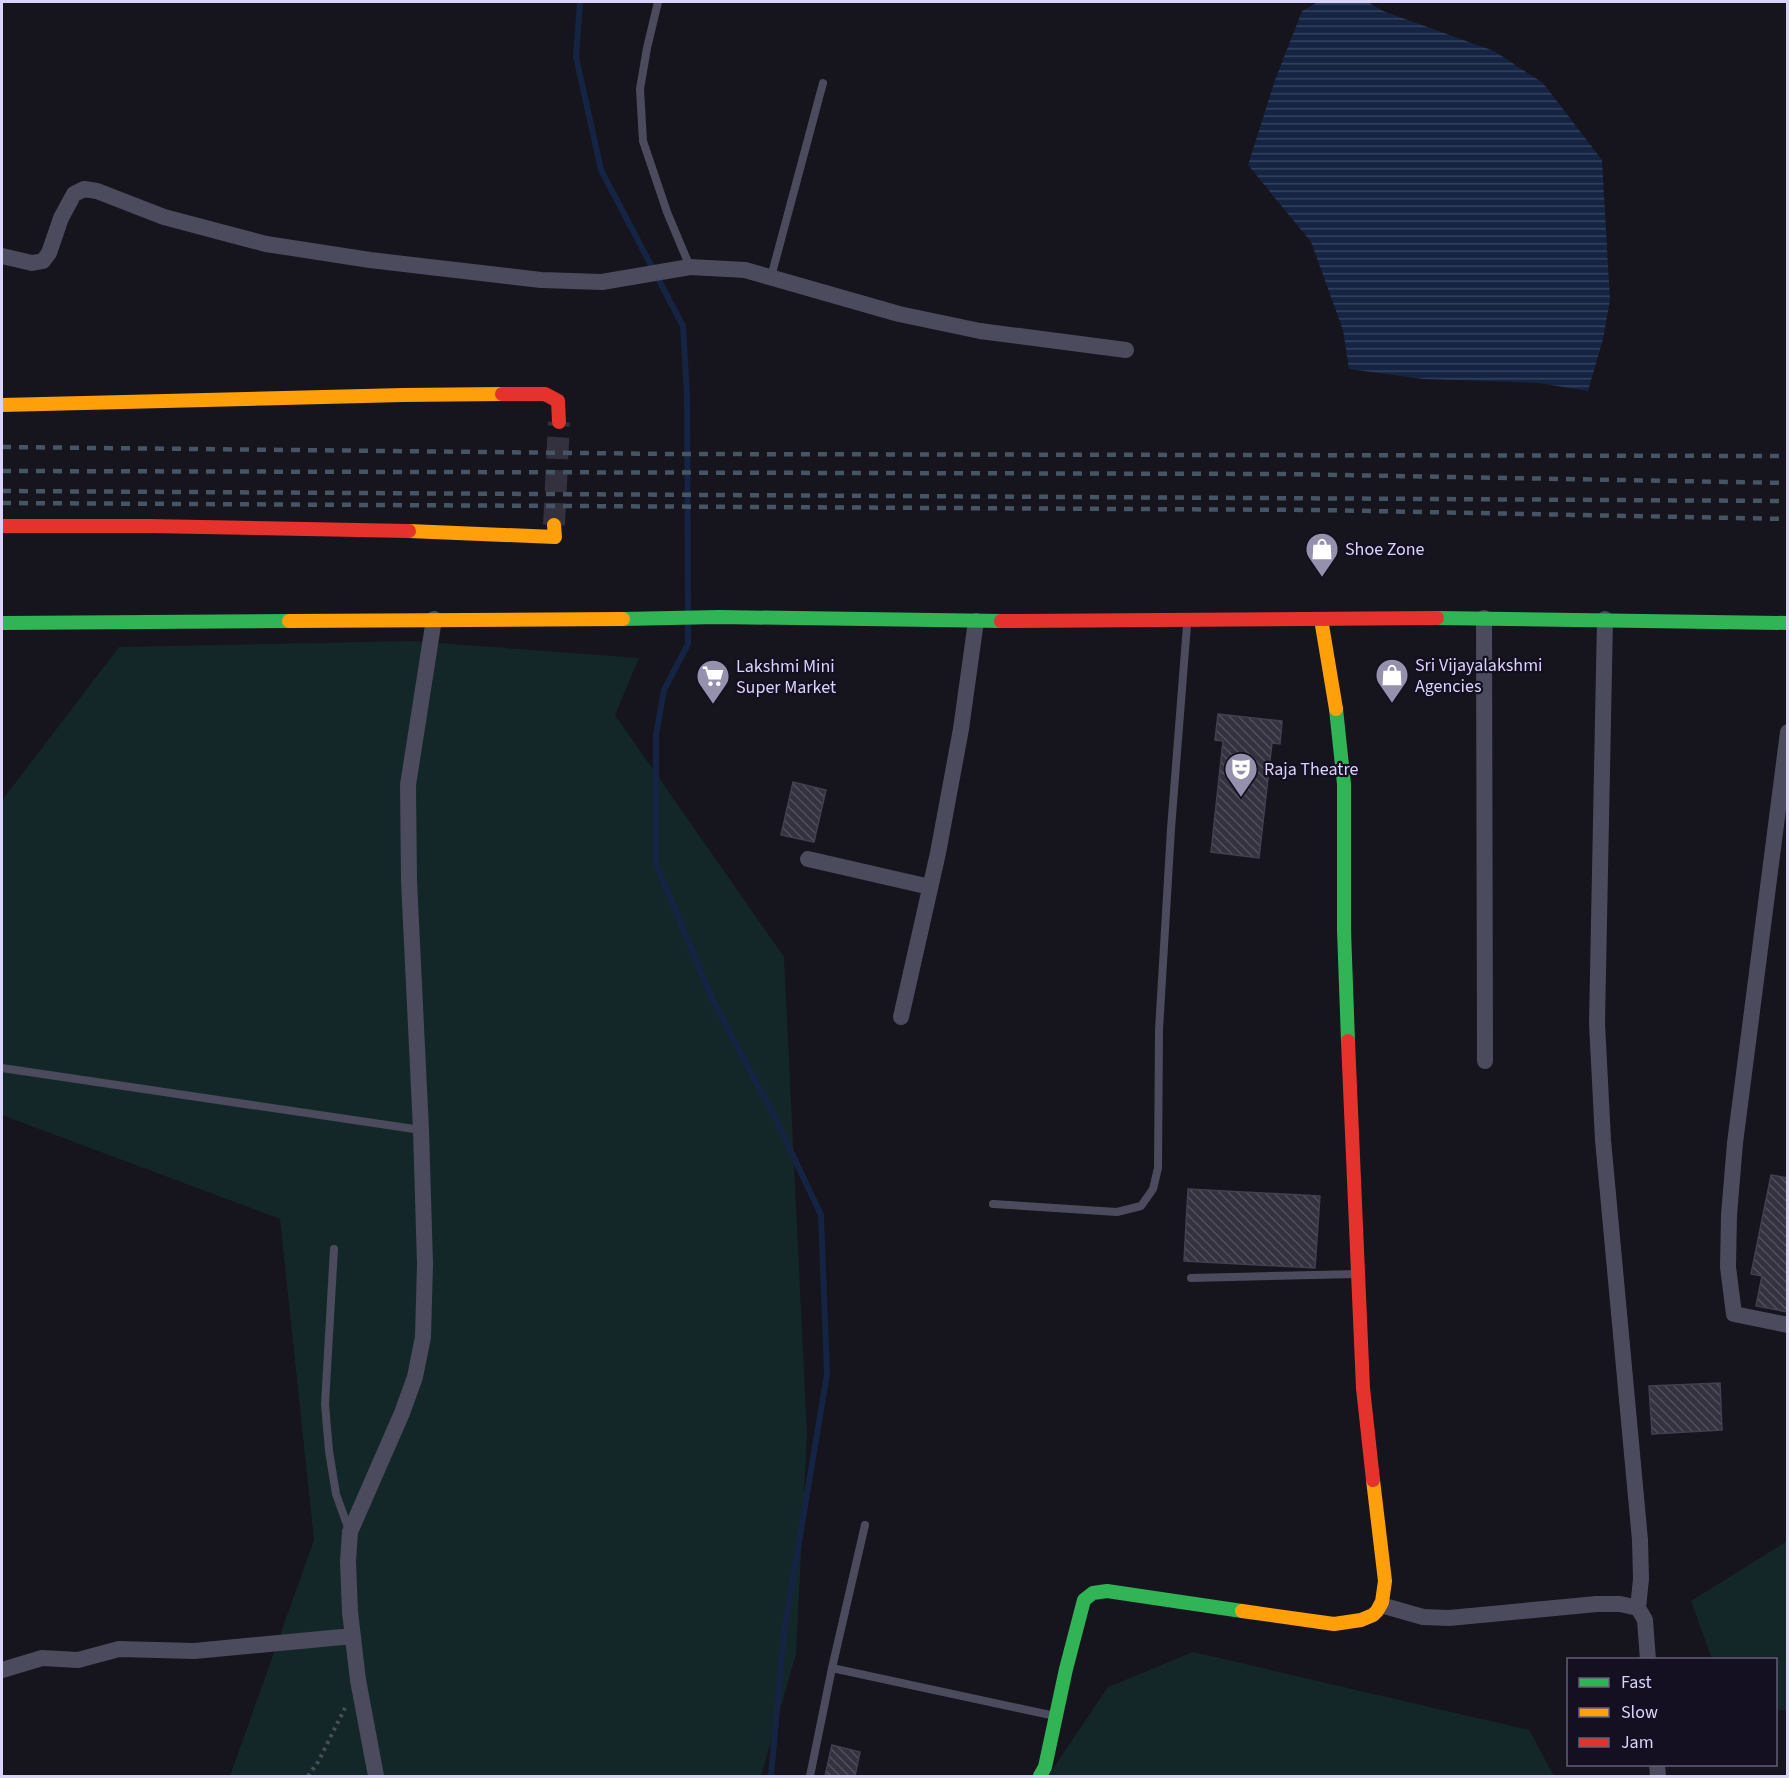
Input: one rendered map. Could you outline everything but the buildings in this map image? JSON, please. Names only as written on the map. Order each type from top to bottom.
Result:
[{"type":"main road","points":[[2,405],[545,394],[558,401],[559,422]]},
{"type":"main road","points":[[2,526],[149,526],[482,533],[555,537],[554,525]]},
{"type":"main road","points":[[2,623],[719,617],[976,621],[1484,618],[1788,623]]},
{"type":"main road","points":[[1040,1776],[1045,1767],[1080,1612],[1084,1600],[1093,1593],[1107,1591],[1334,1624],[1369,1617],[1380,1605],[1384,1581],[1363,1388],[1351,1143],[1344,930],[1344,784],[1335,700],[1321,619]]},
{"type":"street","points":[[2,256],[32,263],[43,261],[49,253],[61,218],[74,194],[84,189],[97,191],[164,217],[289,248],[541,280],[602,282],[690,267],[745,270],[899,314],[980,331],[1126,350]]},
{"type":"street","points":[[1484,618],[1485,1061]]},
{"type":"street","points":[[376,1776],[358,1680],[348,1561],[350,1532],[402,1413],[414,1377],[423,1337],[425,1264],[409,881],[408,785],[434,619]]},
{"type":"street","points":[[1605,619],[1597,1023],[1603,1140],[1640,1540],[1641,1579],[1638,1608],[1645,1620],[1648,1658]]},
{"type":"street","points":[[901,1017],[930,887],[961,729],[976,621]]},
{"type":"street","points":[[1788,732],[1735,1143],[1729,1215],[1728,1268],[1734,1314],[1788,1325]]},
{"type":"street","points":[[808,859],[930,887]]},
{"type":"street","points":[[1380,1605],[1423,1617],[1449,1618],[1598,1604],[1620,1604],[1638,1608]]},
{"type":"street","points":[[2,1670],[42,1658],[78,1660],[119,1649],[194,1651],[353,1636]]},
{"type":"lane","points":[[658,2],[640,89],[643,141],[667,212],[690,267]]},
{"type":"lane","points":[[771,277],[823,83]]},
{"type":"lane","points":[[993,1204],[1117,1212],[1141,1206],[1153,1189],[1158,1168],[1160,1018],[1171,829],[1188,619]]},
{"type":"lane","points":[[2,1068],[421,1130]]},
{"type":"lane","points":[[334,1249],[326,1404],[329,1451],[336,1494],[350,1532]]},
{"type":"lane","points":[[1191,1278],[1357,1274]]},
{"type":"lane","points":[[810,1776],[865,1525]]},
{"type":"lane","points":[[832,1668],[1056,1717]]},
{"type":"path","points":[[308,1776],[318,1762],[358,1680]]},
{"type":"green space","points":[[412,641],[639,658],[615,715],[784,957],[807,1434],[796,1654],[761,1776],[230,1776],[314,1540],[280,1219],[2,1115],[3,799],[119,647]]},
{"type":"green space","points":[[1787,1541],[1787,1711],[1777,1709],[1777,1658],[1712,1658],[1691,1601]]},
{"type":"green space","points":[[1193,1652],[1529,1730],[1554,1776],[1048,1776],[1108,1687]]},
{"type":"water","points":[[1318,2],[1368,2],[1383,11],[1494,51],[1543,83],[1602,160],[1610,300],[1603,339],[1588,391],[1538,383],[1423,379],[1349,369],[1343,330],[1311,242],[1248,165],[1275,80],[1302,11]]},
{"type":"waterway","points":[[580,2],[576,57],[601,170],[683,326],[687,394],[688,609]]},
{"type":"waterway","points":[[688,625],[688,644],[664,690],[656,735],[656,863],[712,999],[774,1115],[821,1215],[827,1374],[784,1632],[771,1776]]},
{"type":"tunnel","points":[[554,525],[559,422]]},
{"type":"railway","points":[[2,447],[676,454],[1788,456]]},
{"type":"railway","points":[[2,471],[1283,474],[1788,483]]},
{"type":"railway","points":[[2,491],[1788,501]]},
{"type":"railway","points":[[2,503],[1318,510],[1788,519]]},
{"type":"traffic: fast","points":[[623,619],[719,617],[1001,621]]},
{"type":"traffic: fast","points":[[1437,618],[1788,623]]},
{"type":"traffic: fast","points":[[2,623],[289,621]]},
{"type":"traffic: fast","points":[[1336,709],[1344,784],[1344,930],[1348,1041]]},
{"type":"traffic: fast","points":[[1040,1776],[1045,1767],[1066,1669],[1084,1600],[1093,1593],[1107,1591],[1242,1611]]},
{"type":"traffic: slow","points":[[2,405],[502,394]]},
{"type":"traffic: slow","points":[[409,531],[555,537],[554,525]]},
{"type":"traffic: slow","points":[[289,621],[623,619]]},
{"type":"traffic: slow","points":[[1321,619],[1336,709]]},
{"type":"traffic: slow","points":[[1242,1611],[1334,1624],[1361,1620],[1373,1615],[1382,1602],[1385,1581],[1373,1480]]},
{"type":"traffic: jam","points":[[502,394],[545,394],[558,401],[559,422]]},
{"type":"traffic: jam","points":[[2,526],[149,526],[409,531]]},
{"type":"traffic: jam","points":[[1001,621],[1437,618]]},
{"type":"traffic: jam","points":[[1348,1041],[1363,1388],[1373,1480]]},
{"type":"place","name":"Shoe Zone","points":[[1322,578]]},
{"type":"place","name":"Sri Vijayalakshmi Agencies","points":[[1392,704]]},
{"type":"place","name":"Lakshmi Mini Super Market","points":[[713,705]]},
{"type":"place","name":"Raja Theatre","points":[[1241,798]]}]
